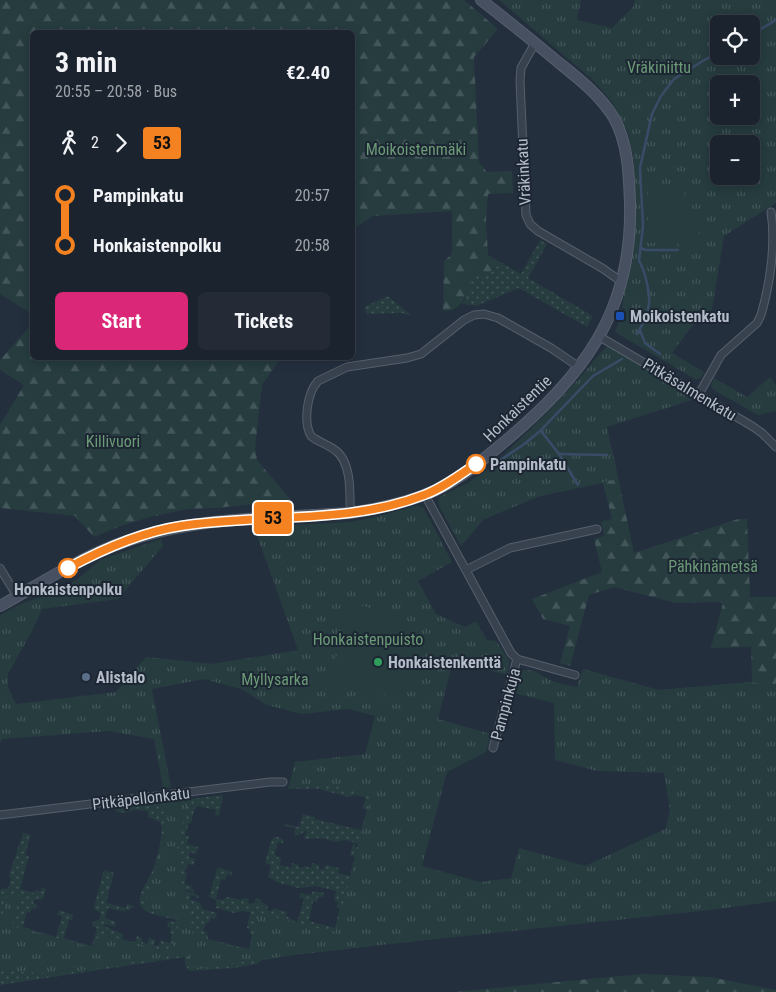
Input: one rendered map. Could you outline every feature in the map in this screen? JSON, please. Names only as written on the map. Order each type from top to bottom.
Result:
[{"type":"street","name":"Honkaistentie","points":[[0,606],[100,551],[159,531],[205,522],[350,513],[374,509],[425,495],[451,481],[484,459],[539,410],[579,367],[600,337],[613,309],[622,282],[629,242],[630,217],[627,157],[622,137],[614,118],[593,91],[481,0]]},
{"type":"street","name":"Vräkinkatu","points":[[535,43],[521,68],[520,81],[526,215],[530,224],[538,231],[602,268],[622,282]]},
{"type":"street","points":[[699,394],[721,355],[757,323],[761,315],[774,244],[774,225],[771,212]]},
{"type":"street","points":[[350,513],[347,472],[343,457],[334,449],[311,436],[307,426],[310,396],[314,385],[318,381],[347,367],[407,358],[421,354],[464,320],[474,315],[484,314],[498,318],[551,348],[579,367]]},
{"type":"street","name":"Pitkäsalmenkatu","points":[[600,337],[762,433],[776,447]]},
{"type":"street","points":[[425,495],[511,653],[517,659],[575,675]]},
{"type":"street","points":[[466,570],[510,548],[597,529]]},
{"type":"street","points":[[0,568],[17,596]]},
{"type":"street","name":"Pampinkuja","points":[[493,748],[517,659]]},
{"type":"street","name":"Pitkäpellonkatu","points":[[0,815],[270,782],[283,782]]},
{"type":"green space","name":"Moikoistenmäki","points":[[0,0],[464,0],[498,29],[474,57],[479,162],[487,172],[512,171],[513,193],[488,194],[486,220],[488,255],[500,262],[494,269],[488,272],[473,275],[464,300],[456,308],[443,311],[444,261],[452,254],[452,211],[373,216],[355,228],[355,30],[30,30],[30,313],[0,294]]},
{"type":"green space","name":"Vräkiniittu","points":[[499,0],[581,0],[577,20],[612,28],[633,7],[635,0],[776,0],[776,203],[724,236],[712,309],[692,326],[672,353],[704,372],[701,378],[695,379],[615,332],[625,309],[622,308],[634,186],[634,160],[628,132],[612,102],[593,80]]},
{"type":"green space","points":[[648,186],[684,186],[686,227],[703,228],[690,243],[681,248],[677,243],[648,243]]},
{"type":"green space","points":[[540,240],[547,244],[528,278],[593,316],[587,327],[519,288],[476,306],[463,304],[473,275],[488,272],[494,269],[500,262],[521,274]]},
{"type":"green space","points":[[388,296],[411,316],[402,313],[367,314],[364,307]]},
{"type":"green space","name":"Killivuori","points":[[30,326],[30,360],[280,360],[262,385],[255,448],[257,460],[291,500],[217,508],[188,509],[150,517],[94,537],[75,516],[0,508],[0,425],[24,385],[0,370],[0,360]]},
{"type":"green space","points":[[607,347],[698,398],[607,427],[618,479],[540,496],[484,519],[461,546],[438,504],[439,497],[468,483],[489,469],[547,413]]},
{"type":"green space","points":[[770,377],[776,385],[776,411],[758,415],[714,390],[711,386],[714,378],[747,397]]},
{"type":"green space","name":"Pähkinämetsä","points":[[612,449],[634,553],[738,519],[747,519],[750,597],[776,597],[776,699],[659,690],[752,682],[751,647],[711,648],[723,603],[719,602],[676,603],[614,587],[589,595],[570,666],[560,663],[570,626],[543,619],[532,599],[602,572],[594,539],[604,536],[601,522],[612,519],[603,483],[540,496],[484,519]]},
{"type":"green space","points":[[416,506],[424,509],[452,562],[418,581],[436,614],[465,627],[476,621],[487,640],[496,641],[510,661],[507,675],[453,661],[438,719],[491,734],[486,752],[447,772],[422,866],[480,882],[511,878],[519,848],[585,866],[665,829],[670,810],[664,773],[597,771],[555,760],[554,703],[514,693],[522,670],[531,670],[556,682],[577,687],[583,669],[659,690],[752,682],[776,687],[776,901],[710,910],[296,954],[191,970],[187,953],[60,974],[0,971],[0,917],[2,917],[8,893],[20,896],[12,926],[95,948],[99,933],[171,953],[180,919],[144,909],[167,822],[165,803],[189,800],[177,845],[182,883],[193,935],[249,951],[260,913],[335,933],[372,796],[328,784],[288,789],[295,762],[365,754],[375,716],[348,709],[302,714],[267,705],[241,689],[204,679],[152,689],[171,787],[163,788],[154,739],[109,731],[2,739],[0,744],[0,615],[21,604],[54,592],[78,579],[100,560],[161,539],[163,546],[118,599],[42,609],[8,674],[8,687],[16,704],[116,692],[146,657],[212,664],[298,650],[254,527],[350,522]]},
{"type":"green space","name":"Honkaistenkenttä","points":[[349,603],[404,616],[400,634],[427,642],[415,690],[388,684],[384,697],[330,683]]},
{"type":"green space","points":[[367,776],[375,797],[372,946],[262,960],[257,964],[233,968],[193,971],[189,971],[185,964],[185,957],[0,985],[0,890],[8,889],[11,878],[9,876],[10,872],[23,833],[31,835],[25,855],[29,856],[20,889],[34,893],[35,890],[41,891],[42,887],[46,889],[43,899],[34,900],[33,903],[37,904],[36,909],[32,908],[30,913],[27,912],[23,927],[56,937],[62,916],[57,915],[59,910],[73,915],[72,920],[69,920],[64,938],[92,946],[97,928],[92,926],[93,922],[99,920],[101,913],[95,910],[94,907],[104,870],[114,873],[106,903],[126,908],[127,904],[134,906],[125,911],[108,908],[105,918],[116,922],[115,927],[105,924],[104,926],[123,934],[122,940],[135,942],[137,936],[142,938],[142,942],[147,944],[149,938],[156,940],[154,945],[159,946],[160,940],[170,943],[172,934],[169,933],[171,928],[167,926],[169,921],[175,922],[176,920],[149,913],[142,907],[140,898],[151,874],[161,840],[160,822],[148,817],[148,811],[133,810],[120,813],[115,808],[223,795],[219,816],[215,815],[216,810],[197,806],[191,823],[189,823],[185,835],[189,836],[187,844],[198,847],[196,854],[190,852],[189,857],[195,859],[194,865],[188,864],[185,872],[187,872],[185,884],[192,886],[194,892],[185,891],[198,895],[199,898],[191,895],[190,899],[200,903],[202,909],[217,913],[215,919],[211,918],[209,923],[206,923],[203,931],[207,932],[208,939],[249,949],[252,935],[250,934],[250,929],[247,928],[250,912],[234,913],[216,908],[216,900],[209,897],[217,869],[221,868],[232,872],[232,876],[227,874],[225,880],[221,879],[216,899],[222,900],[228,897],[241,900],[242,898],[249,899],[248,903],[254,904],[256,898],[262,900],[261,903],[268,905],[267,910],[272,911],[273,908],[287,912],[286,916],[297,922],[304,899],[299,897],[300,893],[311,895],[313,891],[324,893],[323,898],[318,897],[317,902],[313,901],[309,921],[335,928],[340,908],[337,907],[338,902],[334,900],[336,891],[316,886],[298,888],[279,883],[268,877],[271,865],[265,863],[271,841],[274,837],[278,837],[284,840],[283,843],[278,842],[275,854],[281,858],[280,865],[291,868],[292,863],[299,865],[298,867],[311,868],[312,863],[319,865],[319,869],[323,870],[325,865],[339,868],[338,873],[350,876],[355,857],[350,856],[353,844],[357,848],[358,844],[346,840],[336,842],[321,838],[304,839],[305,831],[300,835],[294,836],[295,828],[284,826],[285,824],[299,827],[303,814],[315,817],[315,819],[361,830],[367,810],[362,808],[366,798],[356,795],[348,797],[319,789],[288,789],[289,785]]},
{"type":"green space","points":[[642,974],[710,977],[776,990],[776,992],[454,992]]},
{"type":"waterway","points":[[760,30],[776,20]]},
{"type":"waterway","points":[[637,334],[649,304],[647,282],[639,261],[643,226],[640,168],[652,114],[661,96],[674,79],[710,57]]},
{"type":"waterway","points":[[640,248],[646,250],[678,250]]},
{"type":"waterway","points":[[640,330],[645,343],[660,354]]},
{"type":"waterway","points":[[496,463],[540,431],[593,376],[622,359]]},
{"type":"waterway","points":[[541,431],[559,454],[578,485]]},
{"type":"waterway","points":[[559,454],[607,455]]},
{"type":"bus line","name":"53","points":[[68,568],[100,551],[121,543],[179,526],[205,522],[350,513],[390,505],[425,495],[451,481],[476,464]]},
{"type":"place","name":"Moikoistenkatu","points":[[620,316]]},
{"type":"place","name":"Pampinkatu","points":[[476,464]]},
{"type":"place","name":"Honkaistenpolku","points":[[68,568]]},
{"type":"place","name":"Honkaistenkenttä","points":[[378,662]]},
{"type":"place","name":"Alistalo","points":[[86,677]]},
{"type":"park label","name":"Honkaistenpuisto","points":[[368,639]]},
{"type":"park label","name":"Myllysarka","points":[[275,679]]}]
